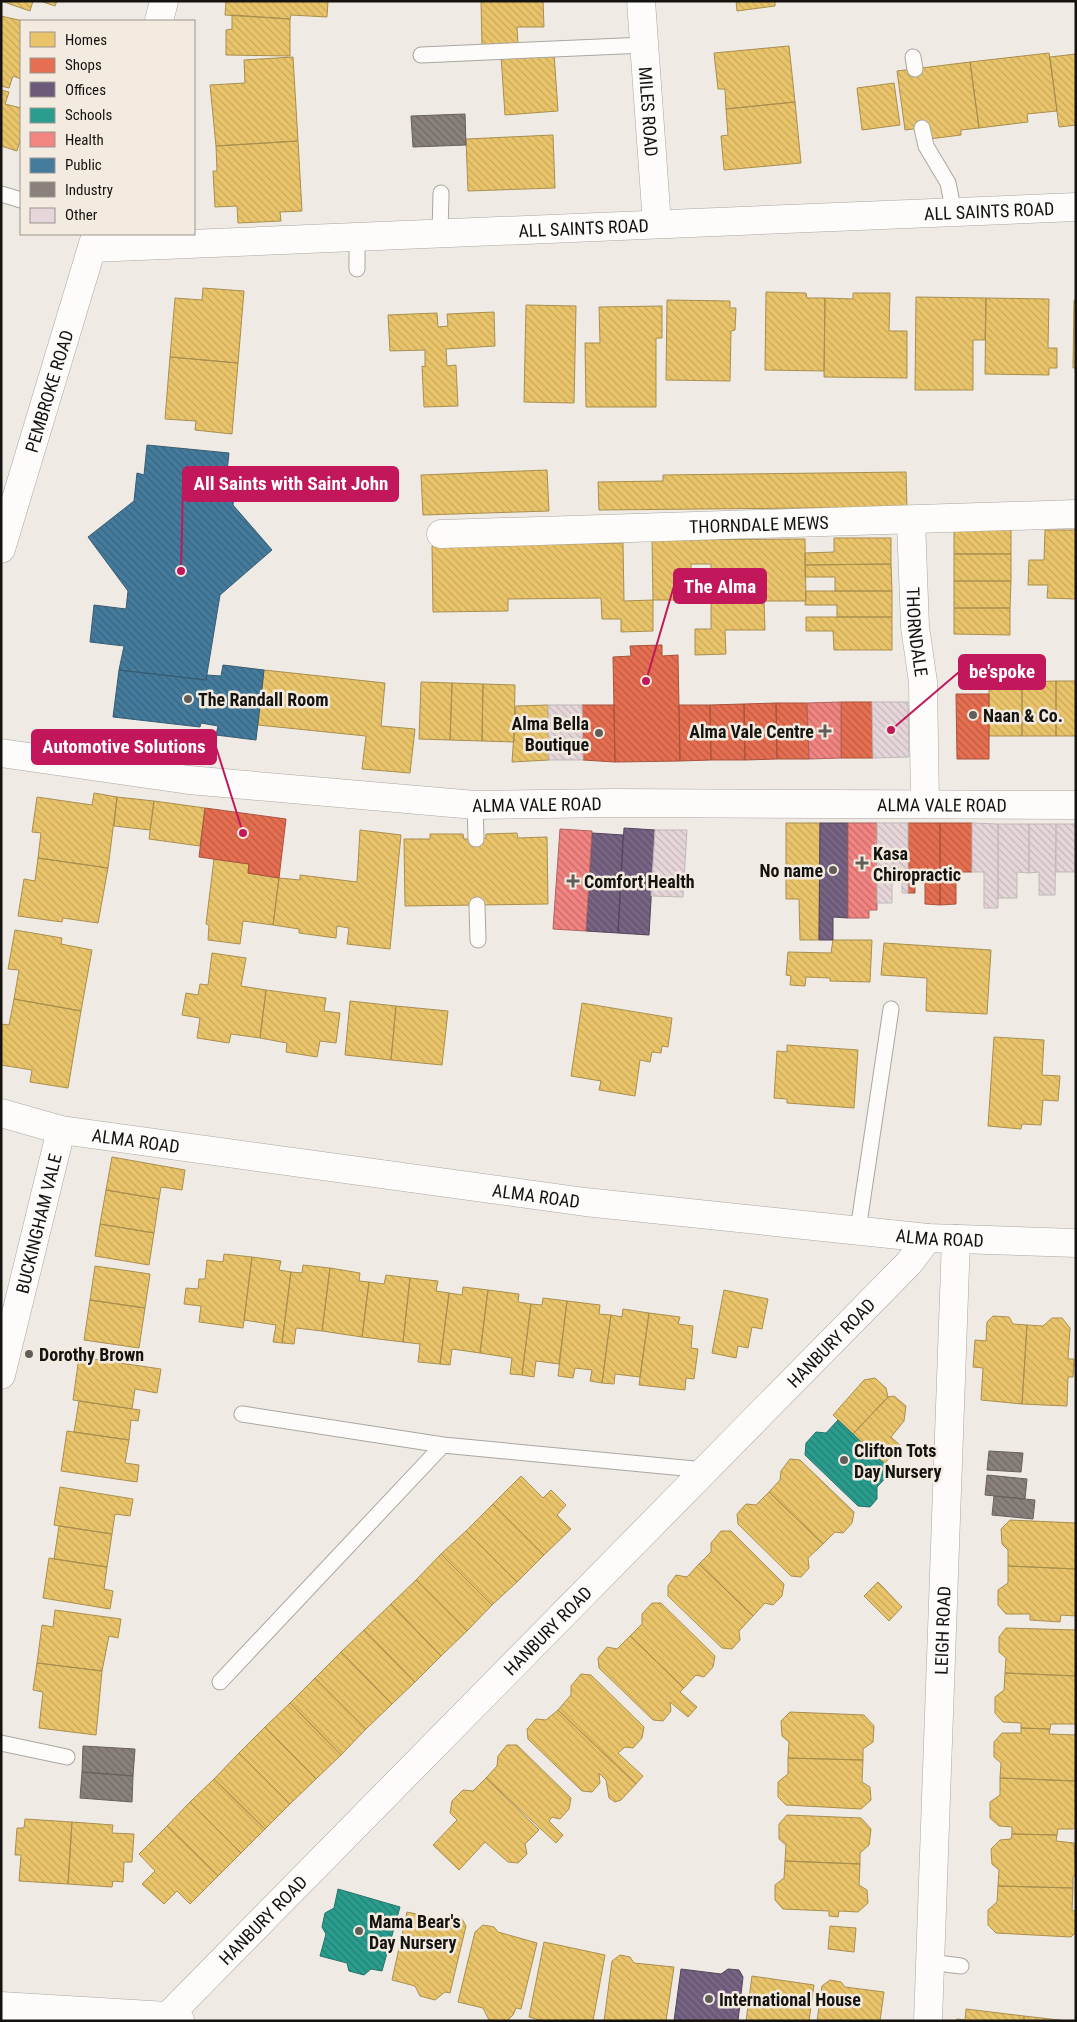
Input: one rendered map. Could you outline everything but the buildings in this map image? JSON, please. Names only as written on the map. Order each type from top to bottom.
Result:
[{"type":"street","points":[[159,20],[164,1]]},
{"type":"street","name":"MILES ROAD","points":[[641,1],[657,224]]},
{"type":"street","name":"ALL SAINTS ROAD","points":[[94,241],[357,236],[1076,207]]},
{"type":"street","name":"PEMBROKE ROAD","points":[[1,549],[94,241]]},
{"type":"street","name":"THORNDALE MEWS","points":[[442,534],[911,521],[1076,514]]},
{"type":"street","name":"THORNDALE","points":[[911,521],[915,627],[923,682],[925,804]]},
{"type":"street","name":"ALMA VALE ROAD","points":[[1,752],[189,780],[475,806],[1076,805]]},
{"type":"street","name":"ALMA ROAD","points":[[1,1113],[61,1130],[585,1202],[928,1238],[1076,1243]]},
{"type":"street","name":"BUCKINGHAM VALE","points":[[1,1375],[61,1130]]},
{"type":"street","name":"HANBURY ROAD","points":[[171,2019],[909,1263],[928,1238]]},
{"type":"street","name":"LEIGH ROAD","points":[[928,2021],[956,1239]]},
{"type":"street","points":[[1,2006],[171,2019]]},
{"type":"lane","points":[[421,55],[645,45]]},
{"type":"lane","points":[[922,128],[926,146],[948,183],[954,213]]},
{"type":"lane","points":[[440,233],[441,193]]},
{"type":"lane","points":[[1,194],[20,200]]},
{"type":"lane","points":[[357,236],[357,269]]},
{"type":"lane","points":[[475,806],[476,839]]},
{"type":"lane","points":[[477,905],[478,940]]},
{"type":"lane","points":[[858,1230],[891,1009]]},
{"type":"lane","points":[[242,1414],[443,1444],[705,1470]]},
{"type":"lane","points":[[220,1682],[443,1444]]},
{"type":"lane","points":[[1,1743],[67,1757]]},
{"type":"lane","points":[[929,1962],[961,1966]]},
{"type":"place","name":"All Saints with Saint John","points":[[181,571]]},
{"type":"place","name":"The Alma","points":[[646,681]]},
{"type":"place","name":"The Randall Room","points":[[188,699]]},
{"type":"place","name":"Naan & Co.","points":[[973,715]]},
{"type":"place","name":"be'spoke","points":[[891,730]]},
{"type":"place","name":"Alma Vale Centre","points":[[825,731]]},
{"type":"place","name":"Alma Bella Boutique","points":[[599,733]]},
{"type":"place","name":"Automotive Solutions","points":[[243,833]]},
{"type":"place","name":"Kasa Chiropractic","points":[[862,863]]},
{"type":"place","name":"No name","points":[[833,870]]},
{"type":"place","name":"Comfort Health","points":[[573,881]]},
{"type":"place","name":"Dorothy Brown","points":[[29,1354]]},
{"type":"place","name":"Clifton Tots Day Nursery","points":[[844,1460]]},
{"type":"place","name":"Mama Bear's Day Nursery","points":[[359,1931]]},
{"type":"place","name":"International House","points":[[709,1999]]}]
